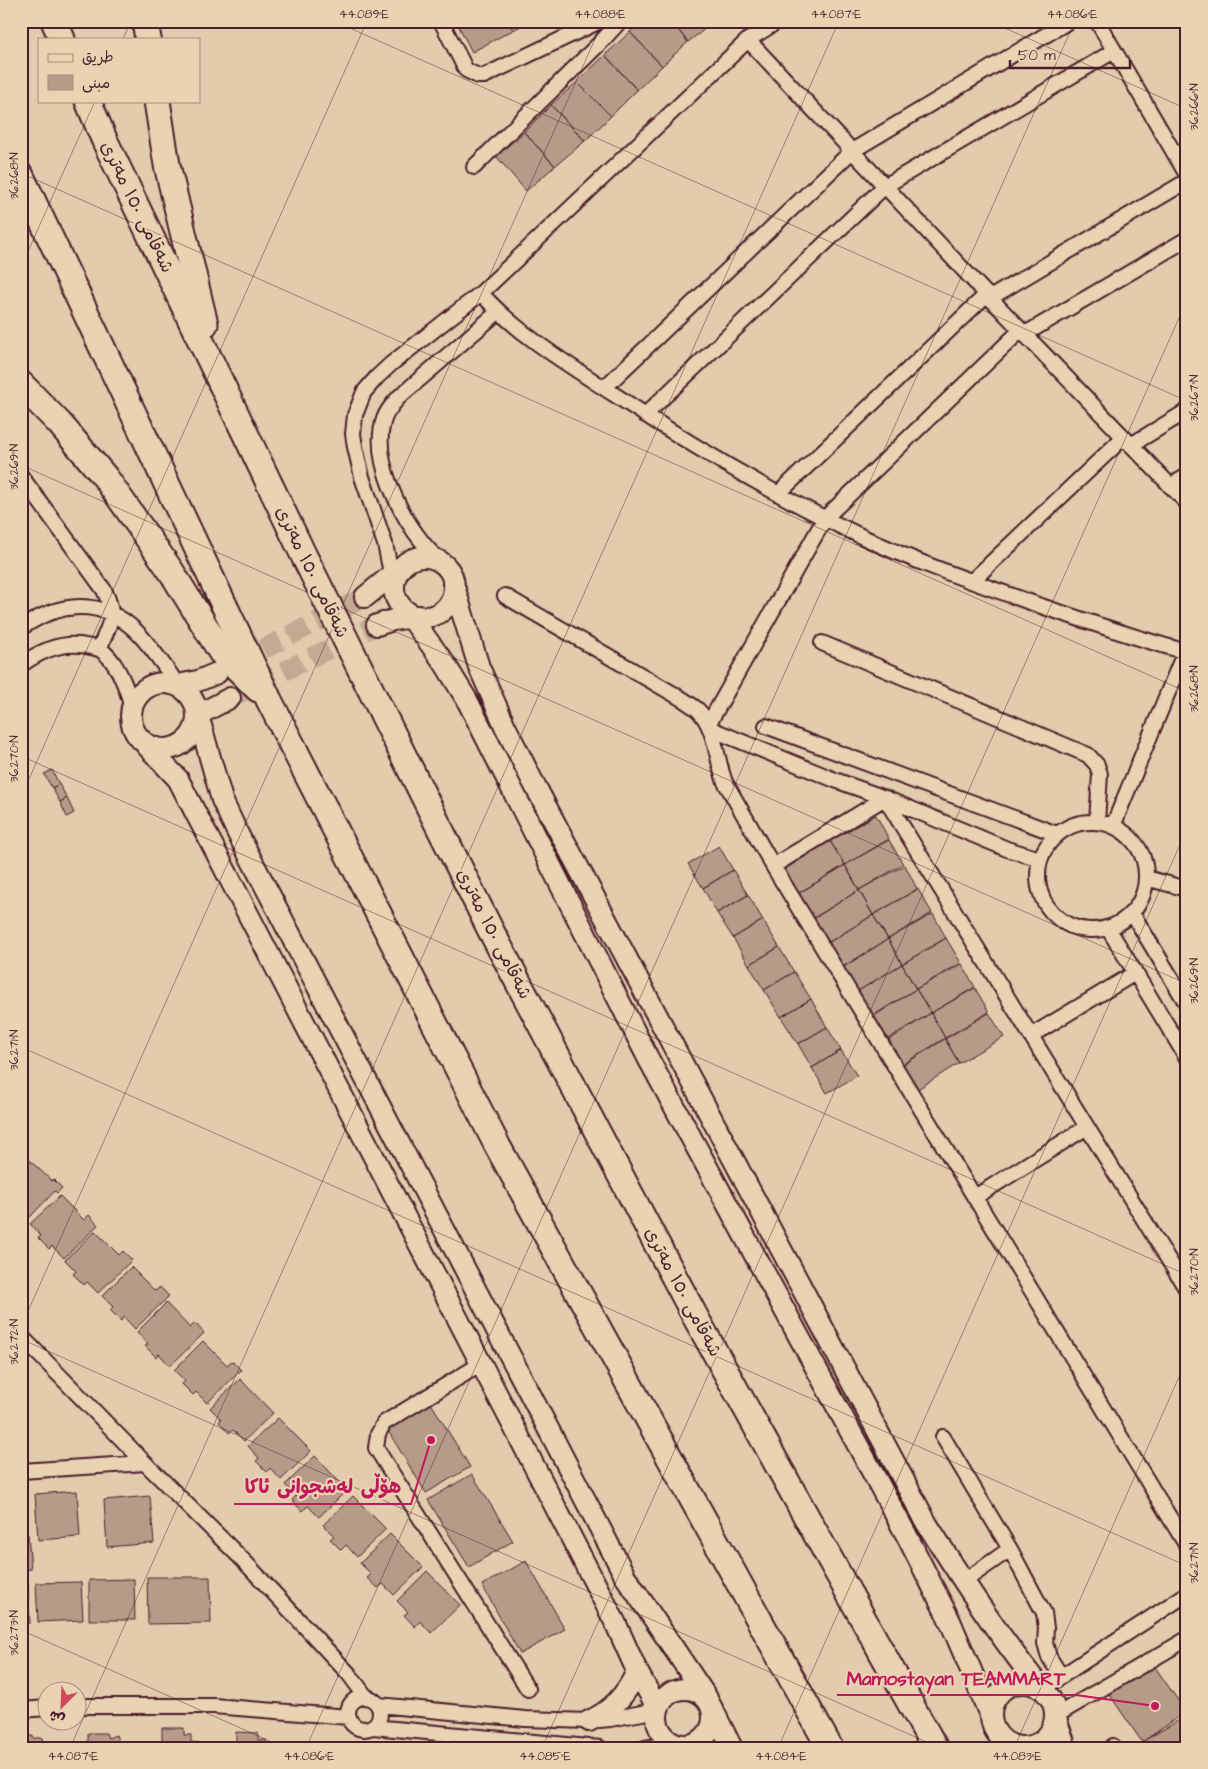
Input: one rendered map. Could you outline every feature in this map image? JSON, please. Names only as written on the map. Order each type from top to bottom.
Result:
[{"type":"highway","points":[[54,21],[62,38]]},
{"type":"highway","points":[[145,21],[148,38]]},
{"type":"highway","name":"شەقامی ١٥٠ مەتری","points":[[88,102],[104,139],[304,556],[495,938],[697,1320],[935,1748]]},
{"type":"highway","points":[[157,102],[166,165],[216,370]]},
{"type":"highway","points":[[21,176],[269,700],[498,1147],[830,1748]]},
{"type":"highway","points":[[21,384],[60,424],[105,477],[171,570],[221,652],[269,700]]},
{"type":"street","points":[[441,21],[466,70],[478,76],[484,76],[581,26],[600,21]]},
{"type":"street","points":[[474,167],[620,21]]},
{"type":"street","points":[[778,21],[748,40],[481,293],[377,377],[364,392],[356,408],[354,422],[355,447],[362,477],[395,577],[395,596],[400,604],[412,615],[467,700],[648,1058],[907,1536],[950,1621],[995,1732],[1004,1744],[1020,1748],[1031,1747],[1040,1743],[1048,1736],[1054,1727],[1055,1716]]},
{"type":"street","points":[[604,388],[852,151],[1069,21]]},
{"type":"street","points":[[1097,21],[1187,175]]},
{"type":"street","points":[[748,40],[988,296],[1187,503]]},
{"type":"street","points":[[645,415],[885,186],[1114,51]]},
{"type":"street","points":[[778,494],[988,296],[1187,181]]},
{"type":"street","points":[[709,727],[825,518],[1023,332],[1187,239]]},
{"type":"street","points":[[481,293],[498,312],[645,415],[778,494],[825,518],[949,574],[1095,625],[1186,652],[1113,826]]},
{"type":"street","points":[[498,312],[399,397],[388,410],[382,425],[382,457],[394,496],[408,522],[424,544],[450,573],[479,667],[505,726],[532,780],[927,1524],[1021,1665],[1052,1701],[1066,1748]]},
{"type":"street","points":[[972,582],[1127,441],[1187,411]]},
{"type":"street","points":[[21,476],[104,590],[109,601],[112,615],[99,649]]},
{"type":"street","points":[[1170,486],[1187,476]]},
{"type":"street","points":[[365,597],[395,577],[406,562],[426,557],[436,559],[444,565]]},
{"type":"street","points":[[377,626],[412,615],[429,616],[438,613],[445,608],[450,600],[453,592],[453,583]]},
{"type":"street","points":[[505,596],[697,709],[709,727],[719,767],[725,782],[773,866],[1187,1546]]},
{"type":"street","points":[[21,628],[43,614],[77,606],[94,608],[112,615],[125,621],[147,642],[178,685],[191,697],[198,714],[222,800],[239,836],[625,1576],[710,1704],[732,1748]]},
{"type":"street","points":[[822,642],[1088,755],[1097,765],[1100,774],[1097,822]]},
{"type":"street","points":[[21,665],[35,655],[51,648],[78,645],[99,649],[106,654],[120,674],[132,707],[131,724],[134,732],[178,779],[615,1622],[637,1671],[658,1709],[659,1726],[662,1734],[677,1745]]},
{"type":"street","points":[[132,707],[136,698],[150,686],[160,683],[178,685],[198,681],[216,673]]},
{"type":"street","points":[[198,714],[230,698]]},
{"type":"street","points":[[146,745],[162,749],[178,746],[188,740],[194,731],[198,714]]},
{"type":"street","points":[[766,726],[1057,834]]},
{"type":"street","points":[[709,727],[1007,849],[1040,859]]},
{"type":"street","points":[[773,866],[885,798]]},
{"type":"street","points":[[885,798],[1187,1290]]},
{"type":"street","points":[[1097,822],[1113,826],[1128,835],[1139,848],[1145,864],[1146,878],[1142,897],[1132,913],[1120,923],[1096,930],[1079,929],[1063,922],[1045,904],[1039,888],[1038,871],[1040,859],[1046,847],[1057,834],[1072,826],[1097,822]]},
{"type":"street","points":[[1146,878],[1187,889]]},
{"type":"street","points":[[1132,913],[1187,1004]]},
{"type":"street","points":[[1108,928],[1187,1058]]},
{"type":"street","points":[[1032,1035],[1135,973]]},
{"type":"street","points":[[975,1197],[1087,1127]]},
{"type":"street","points":[[21,1336],[251,1568],[349,1674],[366,1697],[378,1705],[525,1719],[589,1721],[610,1719],[658,1709]]},
{"type":"street","points":[[482,1364],[384,1423],[378,1434],[376,1448],[528,1689]]},
{"type":"street","points":[[943,1437],[1010,1549],[1044,1613],[1045,1643],[1049,1657],[1061,1676]]},
{"type":"street","points":[[21,1472],[145,1463]]},
{"type":"street","points":[[964,1582],[1010,1549]]},
{"type":"street","points":[[1042,1689],[1187,1594]]},
{"type":"street","points":[[1055,1716],[1186,1640]]},
{"type":"street","points":[[589,1721],[608,1710],[624,1695],[637,1671]]},
{"type":"street","points":[[990,1716],[996,1697],[1004,1689],[1022,1683],[1032,1684],[1042,1689]]},
{"type":"street","points":[[645,1748],[694,1744],[708,1735],[712,1727],[714,1719],[710,1704],[700,1692],[684,1688],[668,1695],[658,1709]]},
{"type":"street","points":[[366,1697],[355,1700],[349,1707],[350,1721],[357,1728],[366,1729],[373,1727],[600,1748]]},
{"type":"street","points":[[373,1727],[380,1716],[378,1705]]},
{"type":"street","points":[[88,1706],[214,1706],[349,1717]]},
{"type":"street","points":[[21,1710],[38,1709]]},
{"type":"building","points":[[456,21],[509,21],[513,30],[472,52]]},
{"type":"building","points":[[509,21],[531,21],[513,30]]},
{"type":"building","points":[[643,21],[671,21],[688,42],[662,66],[630,32]]},
{"type":"building","points":[[671,21],[713,21],[714,22],[688,42]]},
{"type":"building","points":[[630,32],[662,66],[637,90],[605,55]]},
{"type":"building","points":[[605,55],[637,90],[611,116],[577,82]]},
{"type":"building","points":[[577,82],[611,116],[585,141],[551,105]]},
{"type":"building","points":[[551,105],[585,141],[555,166],[524,132]]},
{"type":"building","points":[[524,132],[555,166],[526,191],[496,156]]},
{"type":"building","points":[[52,770],[59,784],[52,788],[44,774]]},
{"type":"building","points":[[59,784],[67,798],[60,802],[52,788]]},
{"type":"building","points":[[67,798],[74,813],[67,817],[60,802]]},
{"type":"building","points":[[876,815],[889,839],[845,865],[830,841]]},
{"type":"building","points":[[889,840],[903,864],[859,890],[845,865]]},
{"type":"building","points":[[830,841],[845,865],[797,894],[782,871]]},
{"type":"building","points":[[719,846],[733,870],[703,888],[688,864]]},
{"type":"building","points":[[845,865],[859,890],[812,919],[798,894]]},
{"type":"building","points":[[905,865],[917,889],[873,915],[859,890]]},
{"type":"building","points":[[733,870],[748,895],[717,913],[703,888]]},
{"type":"building","points":[[918,889],[932,913],[888,939],[873,915]]},
{"type":"building","points":[[859,890],[873,915],[826,944],[810,921]]},
{"type":"building","points":[[748,895],[763,920],[733,938],[717,913]]},
{"type":"building","points":[[933,914],[946,938],[902,964],[888,939]]},
{"type":"building","points":[[873,915],[888,939],[841,968],[826,944]]},
{"type":"building","points":[[763,920],[779,947],[749,965],[733,938]]},
{"type":"building","points":[[946,938],[961,963],[916,989],[902,964]]},
{"type":"building","points":[[888,939],[902,964],[855,993],[839,970]]},
{"type":"building","points":[[779,947],[794,972],[764,990],[749,965]]},
{"type":"building","points":[[902,964],[916,989],[869,1018],[855,993]]},
{"type":"building","points":[[962,964],[975,987],[931,1013],[916,989]]},
{"type":"building","points":[[794,972],[811,999],[781,1017],[764,990]]},
{"type":"building","points":[[975,988],[989,1012],[945,1038],[931,1013]]},
{"type":"building","points":[[916,989],[931,1013],[883,1042],[868,1020]]},
{"type":"building","points":[[811,999],[827,1027],[798,1044],[781,1017]]},
{"type":"building","points":[[931,1013],[945,1038],[898,1067],[884,1043]]},
{"type":"building","points":[[989,1013],[1004,1037],[959,1063],[945,1039]]},
{"type":"building","points":[[827,1027],[841,1050],[812,1068],[798,1044]]},
{"type":"building","points":[[945,1039],[959,1063],[913,1092],[898,1068]]},
{"type":"building","points":[[841,1050],[857,1076],[827,1093],[812,1068]]},
{"type":"building","points":[[27,1158],[62,1188],[57,1193],[55,1191],[29,1218],[21,1211],[21,1164]]},
{"type":"building","points":[[60,1196],[84,1220],[89,1215],[98,1225],[64,1258],[52,1246],[49,1249],[38,1238],[41,1236],[30,1224]]},
{"type":"building","points":[[95,1231],[119,1255],[123,1251],[132,1260],[98,1293],[87,1282],[84,1285],[73,1274],[76,1271],[65,1260]]},
{"type":"building","points":[[131,1267],[155,1291],[160,1287],[169,1296],[135,1329],[124,1317],[121,1321],[110,1310],[113,1307],[102,1296]]},
{"type":"building","points":[[166,1303],[190,1328],[195,1323],[204,1333],[170,1366],[159,1354],[156,1357],[145,1346],[148,1344],[137,1332]]},
{"type":"building","points":[[203,1341],[227,1365],[232,1361],[241,1370],[207,1403],[196,1392],[193,1395],[182,1384],[185,1381],[174,1370]]},
{"type":"building","points":[[240,1379],[273,1413],[244,1441],[233,1430],[229,1433],[219,1422],[221,1419],[210,1408]]},
{"type":"building","points":[[429,1400],[470,1467],[426,1493],[385,1426]]},
{"type":"building","points":[[278,1418],[311,1451],[281,1480],[270,1468],[267,1472],[256,1461],[259,1458],[248,1446]]},
{"type":"building","points":[[315,1456],[347,1490],[319,1517],[308,1506],[302,1511],[292,1500],[296,1496],[285,1485]]},
{"type":"building","points":[[472,1474],[513,1541],[469,1567],[428,1500]]},
{"type":"building","points":[[77,1491],[80,1537],[38,1540],[35,1494]]},
{"type":"building","points":[[150,1496],[154,1543],[107,1547],[104,1500]]},
{"type":"building","points":[[353,1496],[386,1529],[357,1557],[346,1545],[341,1550],[330,1539],[334,1536],[323,1525]]},
{"type":"building","points":[[28,1534],[31,1569],[21,1570],[21,1535]]},
{"type":"building","points":[[390,1534],[423,1567],[394,1595],[383,1584],[378,1588],[367,1578],[371,1574],[360,1563]]},
{"type":"building","points":[[526,1561],[565,1629],[520,1654],[482,1585]]},
{"type":"building","points":[[427,1571],[460,1605],[431,1633],[420,1621],[415,1627],[404,1615],[408,1612],[397,1601]]},
{"type":"building","points":[[147,1577],[210,1577],[211,1623],[148,1624]]},
{"type":"building","points":[[134,1579],[135,1620],[89,1620],[89,1580]]},
{"type":"building","points":[[81,1582],[83,1620],[38,1622],[36,1583]]},
{"type":"building","points":[[28,1585],[30,1623],[21,1623],[21,1586]]},
{"type":"building","points":[[1151,1661],[1186,1712],[1142,1742],[1107,1691]]},
{"type":"building","points":[[1186,1716],[1187,1748],[1146,1748],[1142,1742]]},
{"type":"building","points":[[162,1728],[184,1728],[184,1735],[191,1735],[191,1742],[200,1743],[200,1748],[162,1748]]},
{"type":"building","points":[[236,1732],[258,1733],[258,1740],[266,1740],[266,1748],[236,1748]]},
{"type":"building","points":[[88,1733],[106,1733],[108,1738],[116,1735],[119,1743],[127,1743],[127,1748],[88,1748]]},
{"type":"building","points":[[21,1736],[42,1738],[44,1745],[52,1744],[52,1748],[21,1748]]},
{"type":"tunnel","points":[[236,663],[365,597]]},
{"type":"tunnel","points":[[230,698],[377,625]]},
{"type":"place","name":"هۆڵی لەشجوانی ئاکا","points":[[431,1440]]},
{"type":"place","name":"Mamostayan TEAMMART","points":[[1155,1706]]}]
